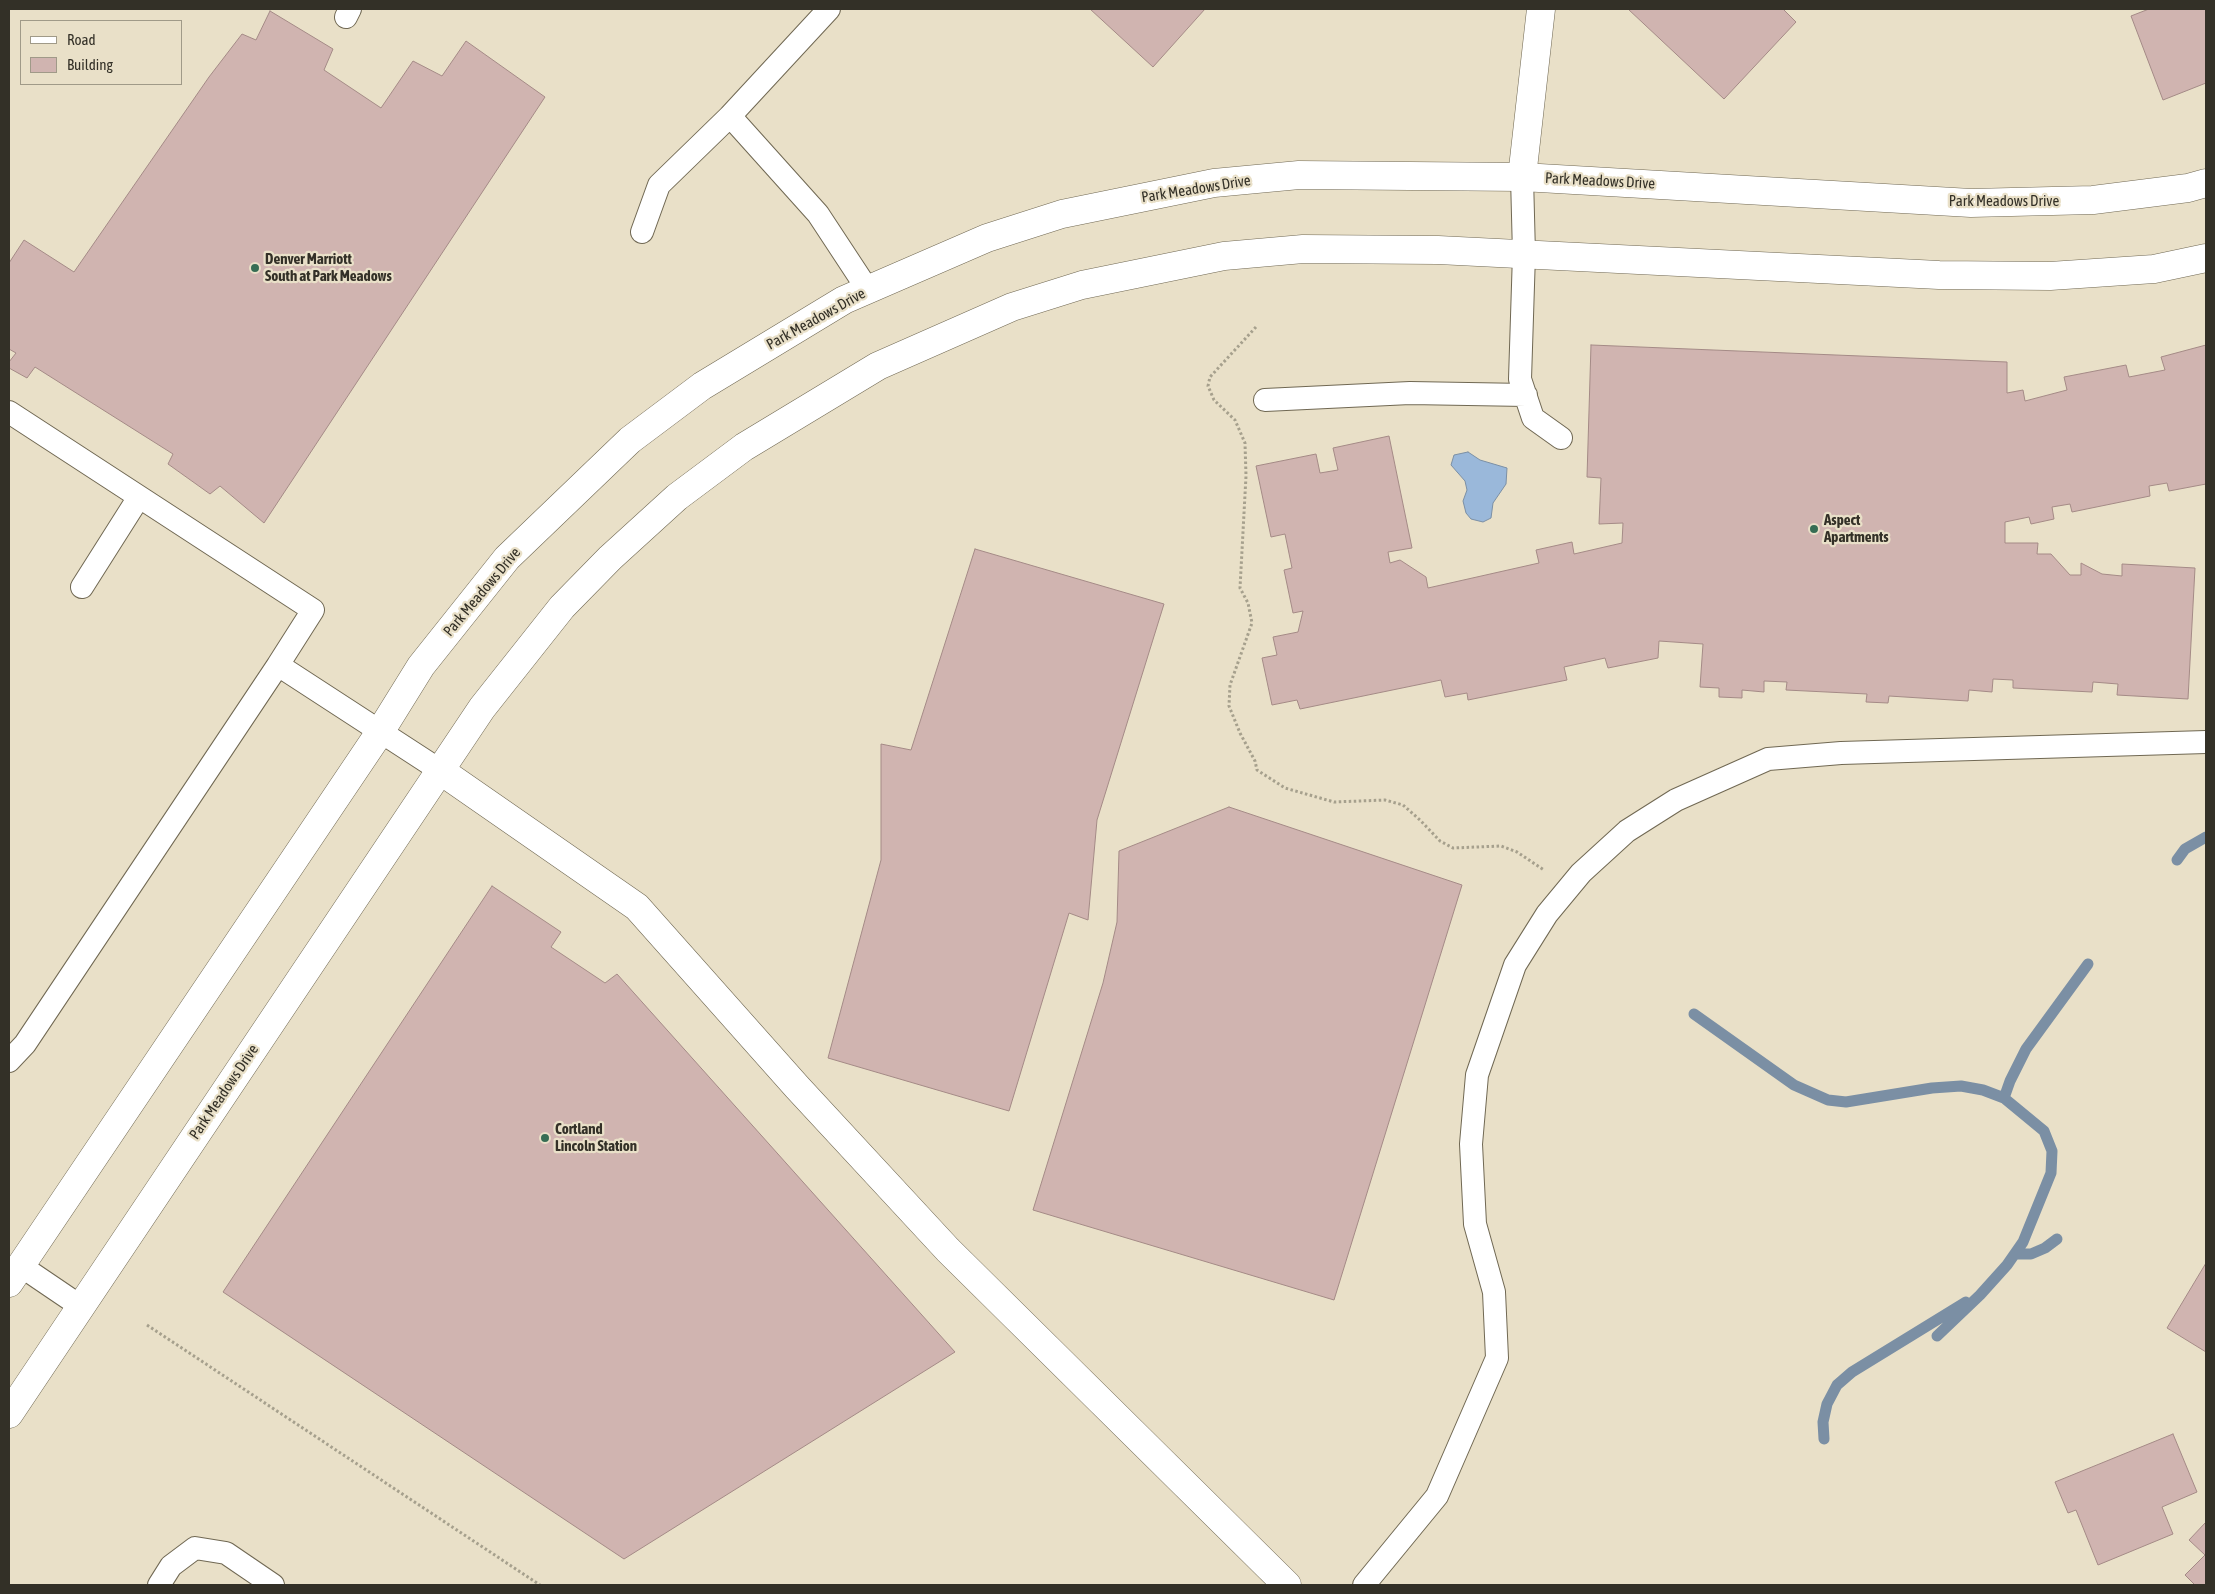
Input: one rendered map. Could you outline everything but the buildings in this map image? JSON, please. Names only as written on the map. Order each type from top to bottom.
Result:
[{"type":"main road","points":[[1522,177],[1541,9]]},
{"type":"main road","name":"Park Meadows Drive","points":[[15,1275],[380,732],[421,666],[507,558],[630,440],[702,386],[844,300],[987,238],[1062,214],[1214,183],[1299,175],[1522,177],[1971,203],[2093,200],[2188,188],[2206,183]]},
{"type":"main road","name":"Park Meadows Drive","points":[[9,1414],[482,708],[562,607],[610,558],[677,497],[744,447],[878,366],[1012,307],[1082,285],[1224,256],[1303,249],[1438,250],[1948,276],[2050,276],[2154,269],[2206,258]]},
{"type":"main road","points":[[441,771],[637,906],[797,1087],[948,1250],[1287,1585]]},
{"type":"lane","points":[[642,232],[659,185],[730,116],[829,9]]},
{"type":"lane","points":[[730,116],[818,214],[868,290]]},
{"type":"lane","points":[[1522,177],[1524,254],[1520,379],[1533,418],[1561,438]]},
{"type":"lane","points":[[1266,400],[1410,393],[1526,395]]},
{"type":"lane","points":[[9,412],[313,610],[30,1037],[9,1061]]},
{"type":"lane","points":[[82,587],[139,497]]},
{"type":"lane","points":[[278,665],[441,771]]},
{"type":"lane","points":[[1364,1585],[1436,1496],[1497,1358],[1494,1292],[1475,1224],[1471,1144],[1477,1074],[1515,965],[1547,914],[1581,873],[1626,831],[1676,800],[1768,760],[1841,753],[2206,742]]},
{"type":"lane","points":[[15,1275],[80,1306]]},
{"type":"lane","points":[[159,1585],[171,1566],[195,1548],[226,1553],[273,1585]]},
{"type":"path","points":[[1256,327],[1210,377],[1208,386],[1214,400],[1236,420],[1245,443],[1246,476],[1240,588],[1248,603],[1252,623],[1230,686],[1229,706],[1255,760],[1256,770],[1285,788],[1334,802],[1385,800],[1403,805],[1446,845],[1453,848],[1501,846],[1523,855],[1570,887]]},
{"type":"path","points":[[147,1326],[540,1585]]},
{"type":"water","points":[[1468,452],[1480,460],[1507,468],[1506,484],[1493,503],[1491,518],[1483,522],[1471,519],[1466,513],[1463,501],[1467,490],[1465,481],[1451,465],[1454,455]]},
{"type":"waterway","points":[[2177,860],[2185,849],[2206,837]]},
{"type":"waterway","points":[[2004,1098],[2026,1049],[2088,964]]},
{"type":"waterway","points":[[1694,1014],[1794,1085],[1828,1100],[1846,1102],[1932,1088],[1961,1086],[1983,1090],[2004,1098],[2044,1131],[2052,1151],[2051,1173],[2023,1242],[2007,1265],[1980,1295],[1937,1336]]},
{"type":"waterway","points":[[2015,1254],[2031,1254],[2045,1248],[2057,1239]]},
{"type":"waterway","points":[[1824,1439],[1823,1422],[1827,1404],[1837,1385],[1852,1372],[1966,1302]]},
{"type":"place","name":"Denver Marriott South at Park Meadows","points":[[255,268]]},
{"type":"place","name":"Aspect Apartments","points":[[1814,529]]},
{"type":"place","name":"Cortland Lincoln Station","points":[[545,1138]]}]
